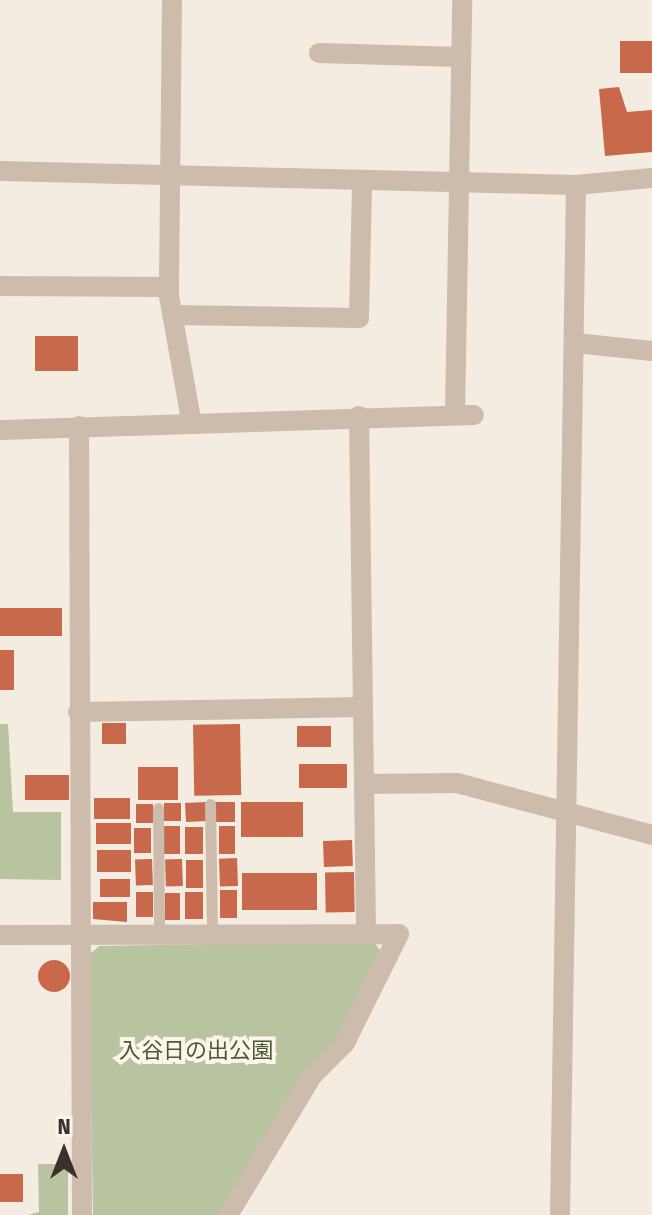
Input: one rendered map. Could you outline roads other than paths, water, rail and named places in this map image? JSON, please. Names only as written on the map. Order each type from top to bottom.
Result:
[{"type":"street","points":[[172,0],[166,175],[169,287],[191,419]]},
{"type":"street","points":[[0,430],[191,419],[464,415],[456,184],[462,0]]},
{"type":"street","points":[[319,53],[460,57]]},
{"type":"street","points":[[0,171],[456,184],[576,185],[652,178]]},
{"type":"street","points":[[172,315],[359,318],[362,181]]},
{"type":"street","points":[[560,1215],[576,343],[576,185]]},
{"type":"street","points":[[0,286],[169,287]]},
{"type":"street","points":[[576,343],[652,351]]},
{"type":"street","points":[[359,416],[360,707],[365,784],[366,931]]},
{"type":"street","points":[[79,426],[76,935],[82,1215]]},
{"type":"street","points":[[78,712],[360,707]]},
{"type":"street","points":[[365,784],[457,783],[652,835]]},
{"type":"street","points":[[0,935],[366,931],[399,934],[345,1043],[312,1076],[228,1215]]},
{"type":"lane","points":[[210,804],[212,933]]},
{"type":"lane","points":[[158,808],[159,934]]},
{"type":"park label","name":"入谷日の出公園","points":[[196,1051]]}]
